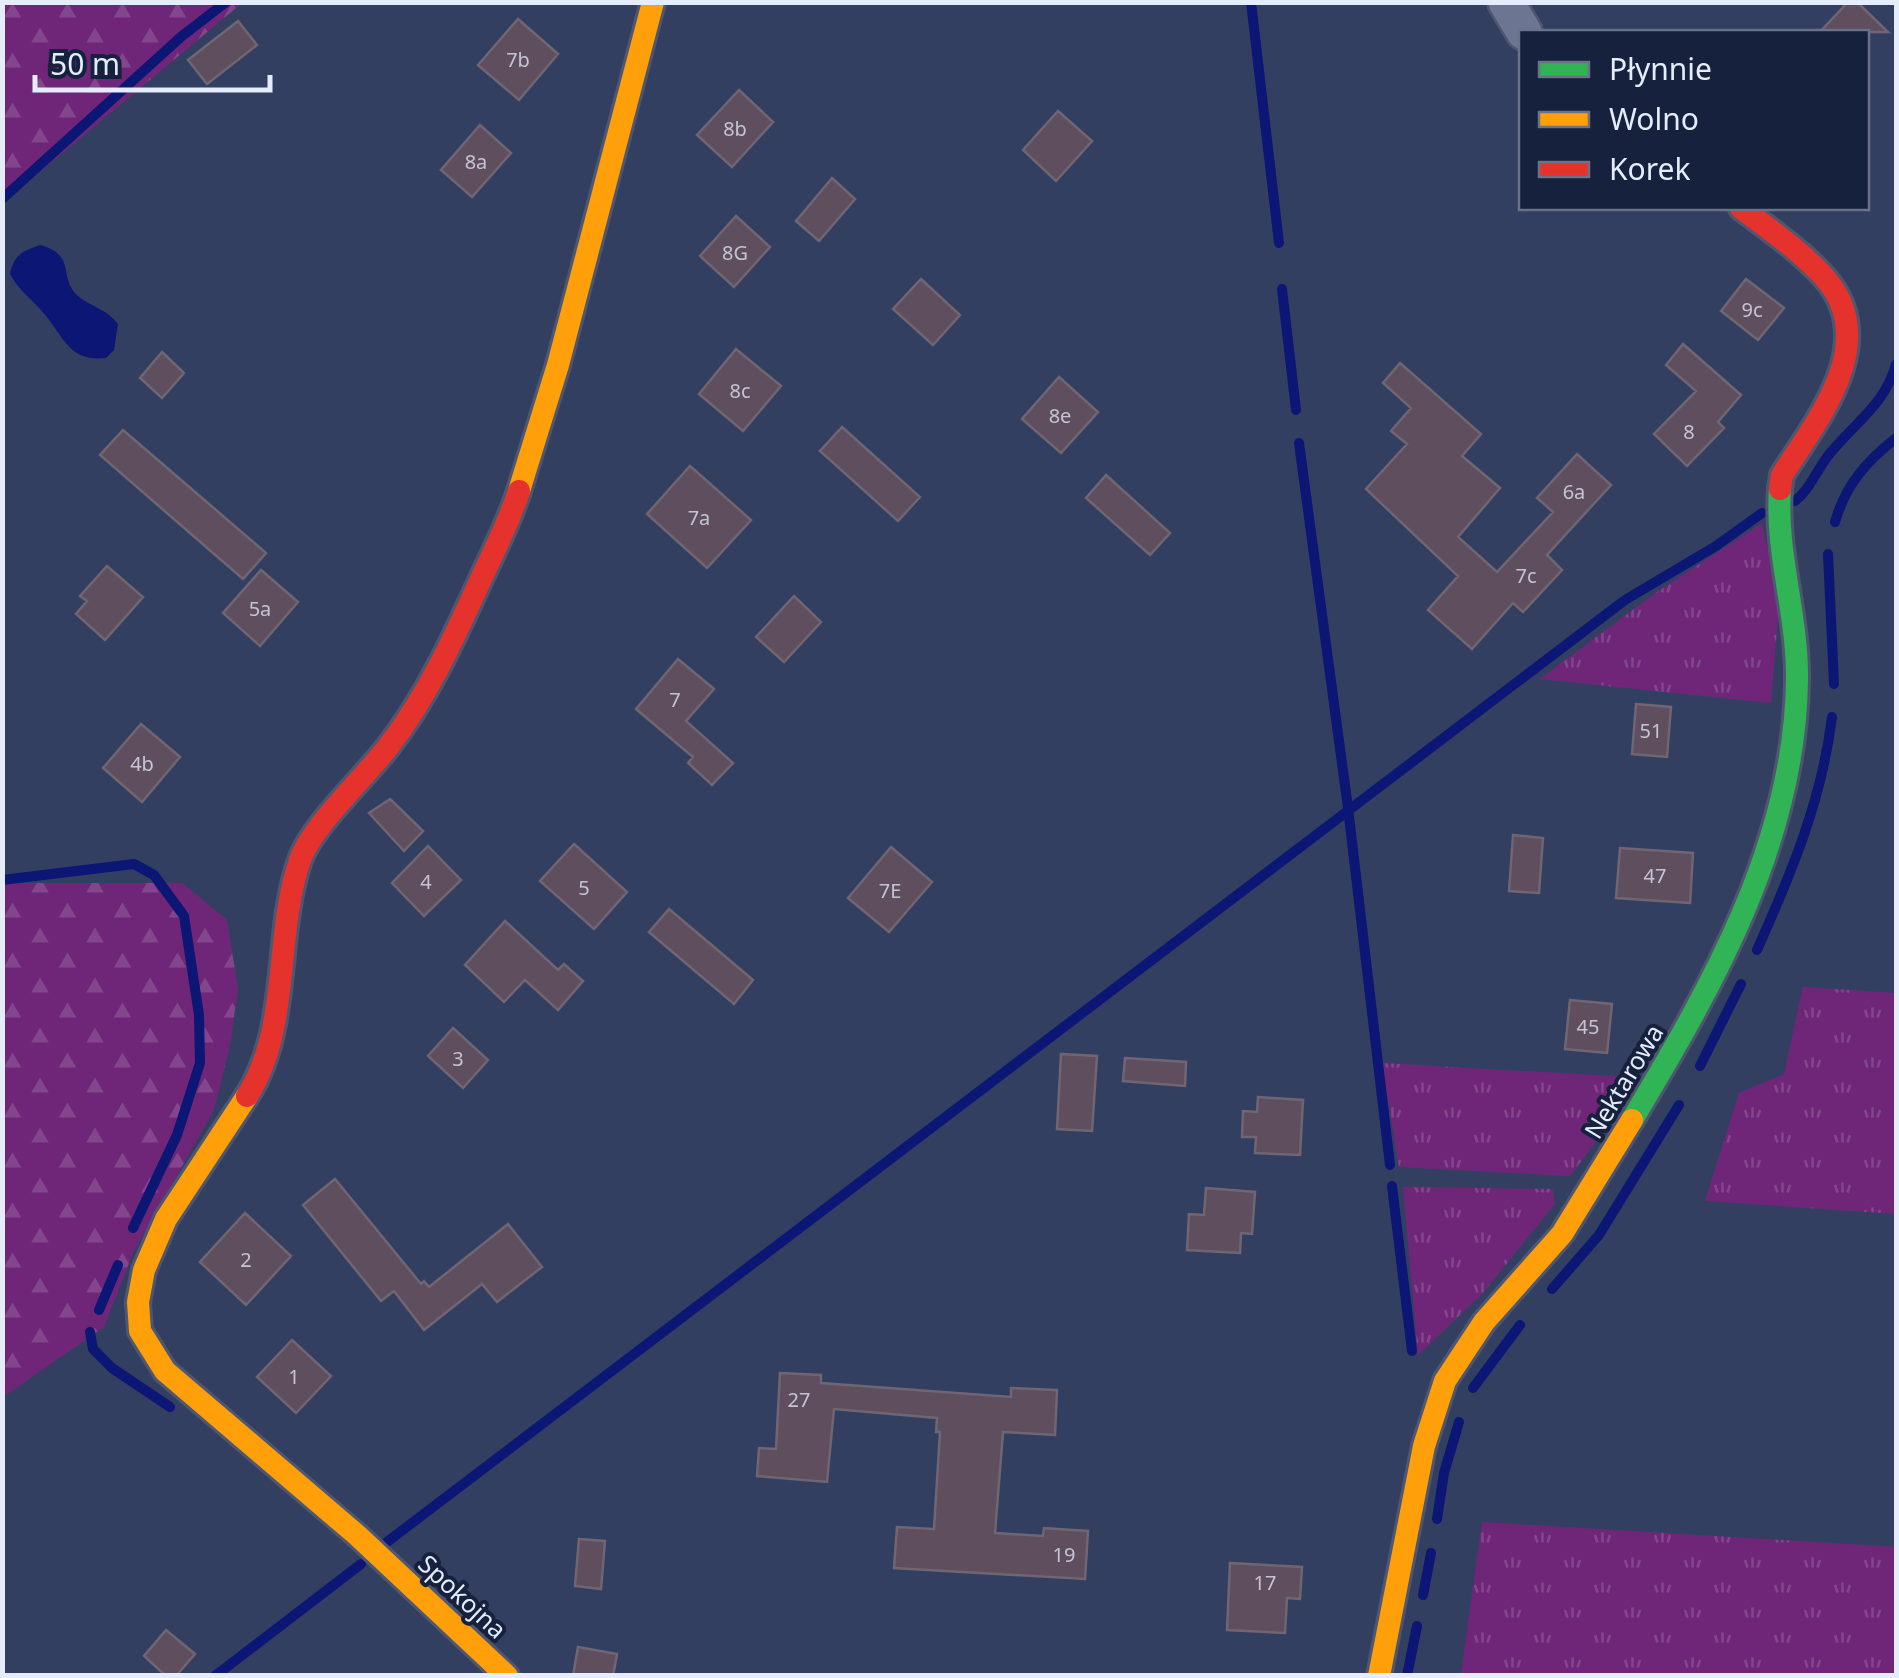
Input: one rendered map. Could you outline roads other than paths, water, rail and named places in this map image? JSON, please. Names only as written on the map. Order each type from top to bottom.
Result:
[{"type":"street","name":"Spokojna","points":[[507,1676],[382,1558],[165,1371],[140,1331],[138,1302],[148,1258],[166,1219],[257,1080],[274,1022],[287,908],[301,856],[334,810],[390,745],[439,666],[474,600],[511,515],[558,366],[653,2]]},
{"type":"street","points":[[1506,2],[1523,30]]},
{"type":"street","name":"Nektarowa","points":[[1379,1676],[1422,1453],[1446,1380],[1475,1332],[1545,1254],[1588,1194],[1698,1008],[1761,869],[1785,773],[1797,667],[1794,614],[1777,510],[1782,476],[1843,369],[1849,344],[1848,317],[1834,288],[1743,210]]},
{"type":"waterway","points":[[2,199],[182,36],[226,2]]},
{"type":"waterway","points":[[1251,2],[1279,243]]},
{"type":"waterway","points":[[1282,289],[1296,410]]},
{"type":"waterway","points":[[1795,501],[1827,457],[1878,401],[1896,364]]},
{"type":"waterway","points":[[1835,522],[1858,475],[1896,438]]},
{"type":"waterway","points":[[1299,443],[1390,1165]]},
{"type":"waterway","points":[[387,1542],[1625,600],[1716,546],[1762,513]]},
{"type":"waterway","points":[[1828,554],[1834,684]]},
{"type":"waterway","points":[[1757,950],[1813,807],[1832,717]]},
{"type":"waterway","points":[[2,880],[134,864],[154,875],[184,916],[199,1015],[200,1063],[177,1135],[133,1228]]},
{"type":"waterway","points":[[1700,1066],[1741,984]]},
{"type":"waterway","points":[[1552,1289],[1599,1235],[1679,1105]]},
{"type":"waterway","points":[[1392,1186],[1412,1351]]},
{"type":"waterway","points":[[99,1310],[118,1265]]},
{"type":"waterway","points":[[1473,1388],[1520,1325]]},
{"type":"waterway","points":[[90,1332],[93,1349],[112,1368],[170,1407]]},
{"type":"waterway","points":[[1437,1519],[1444,1473],[1459,1422]]},
{"type":"waterway","points":[[1423,1595],[1431,1553]]},
{"type":"waterway","points":[[215,1676],[361,1564]]},
{"type":"waterway","points":[[1407,1676],[1417,1626]]}]
